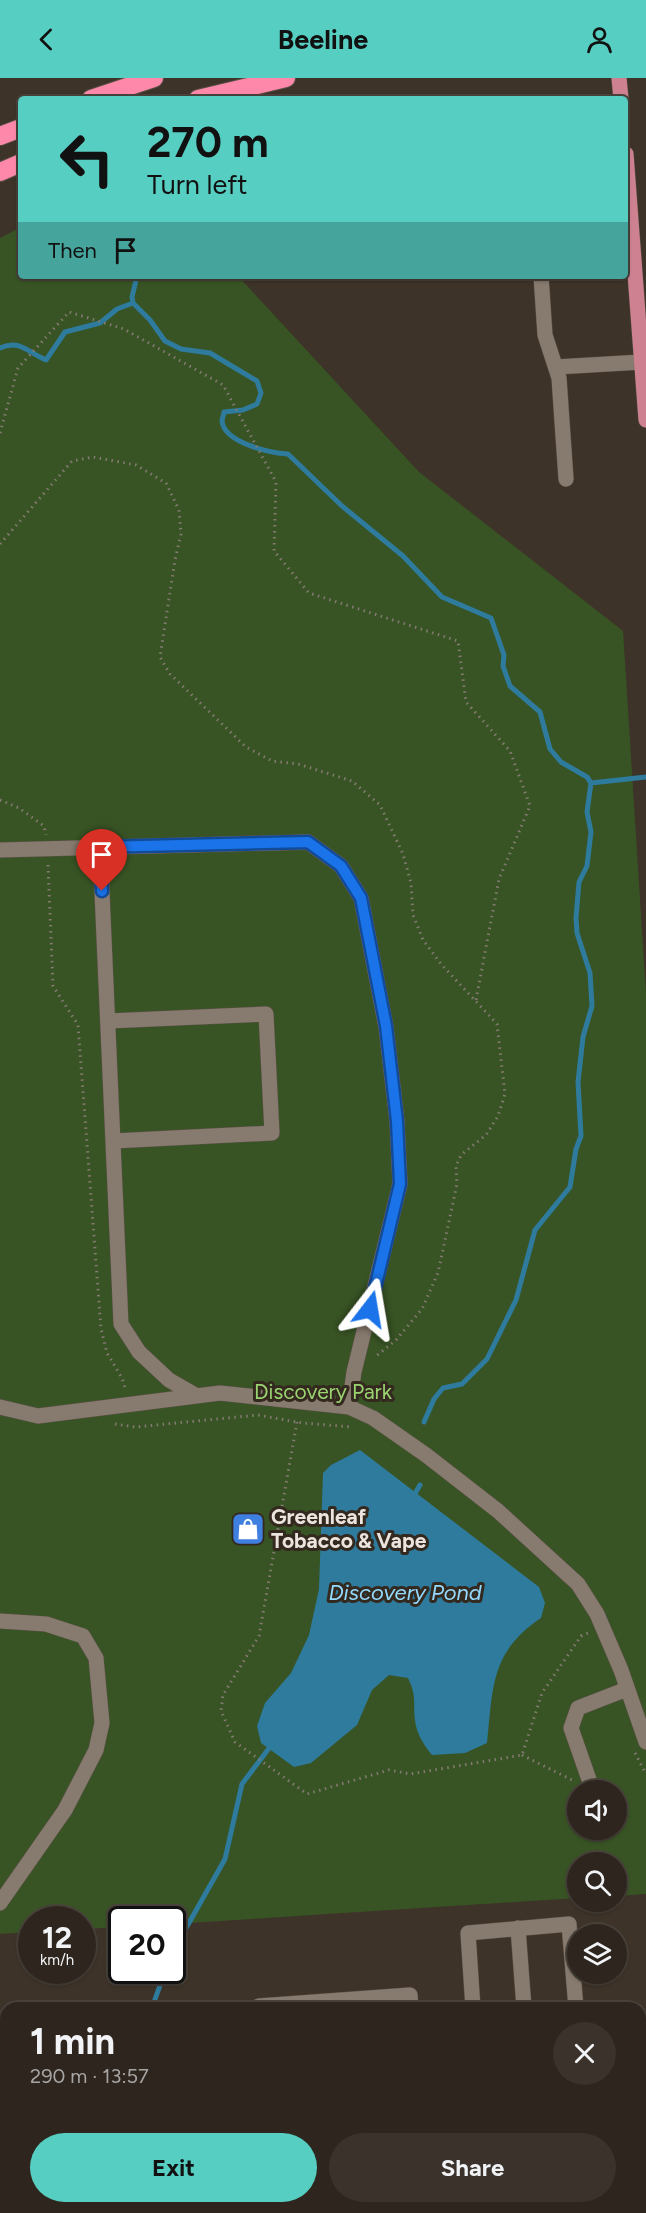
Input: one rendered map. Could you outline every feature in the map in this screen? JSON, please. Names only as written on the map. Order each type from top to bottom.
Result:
[{"type":"highway","points":[[100,96],[154,78]]},
{"type":"highway","points":[[211,96],[286,78]]},
{"type":"highway","points":[[0,136],[18,129]]},
{"type":"highway","points":[[0,172],[18,164]]},
{"type":"main road","points":[[619,78],[621,96]]},
{"type":"main road","points":[[628,180],[646,420]]},
{"type":"street","points":[[541,279],[545,335],[559,378],[566,479]]},
{"type":"street","points":[[555,367],[642,362]]},
{"type":"street","points":[[0,850],[308,842],[341,866],[361,898],[386,1026],[397,1121],[400,1184],[354,1372],[349,1407]]},
{"type":"street","points":[[100,847],[121,1324],[138,1352],[169,1380],[197,1396]]},
{"type":"street","points":[[108,1021],[266,1014],[273,1133],[113,1141]]},
{"type":"street","points":[[0,1407],[38,1416],[220,1393],[349,1407],[373,1418],[498,1511],[571,1577],[597,1614],[627,1689],[640,1745]]},
{"type":"street","points":[[0,1620],[46,1624],[83,1636],[96,1658],[102,1723],[96,1750],[66,1810],[0,1903]]},
{"type":"street","points":[[586,1780],[571,1728],[578,1708],[627,1689]]},
{"type":"street","points":[[473,2002],[468,1933],[569,1924],[576,2002]]},
{"type":"street","points":[[518,1928],[524,2002]]},
{"type":"path","points":[[0,433],[18,368],[69,312],[124,329],[224,385],[276,482],[274,551],[309,593],[458,640],[466,702],[510,750],[530,806],[499,879],[476,1000]]},
{"type":"path","points":[[0,544],[72,461],[93,456],[136,465],[166,483],[179,510],[181,534],[160,657],[170,674],[246,747],[272,761],[298,765],[352,781],[380,805],[404,854],[411,883],[413,915],[423,940],[441,964],[497,1024],[505,1095],[498,1116],[486,1135],[461,1155],[456,1166],[457,1184],[438,1273],[423,1309],[396,1340],[354,1372]]},
{"type":"path","points":[[0,800],[11,804],[44,826],[48,849],[53,986],[78,1025],[101,1329],[107,1353],[122,1377],[135,1427]]},
{"type":"path","points":[[268,1417],[280,1399]]},
{"type":"path","points":[[105,1422],[135,1427],[258,1415],[297,1422],[362,1427]]},
{"type":"path","points":[[297,1422],[259,1636],[223,1695],[221,1711],[236,1742],[307,1794],[389,1770],[410,1774],[522,1755],[572,1780]]},
{"type":"path","points":[[522,1755],[542,1693],[581,1636],[595,1630]]},
{"type":"path","points":[[640,1745],[646,1774]]},
{"type":"green space","name":"Discovery Park","points":[[18,229],[18,279],[241,279],[419,472],[623,631],[646,994],[646,1894],[627,1895],[627,1852],[567,1852],[567,1899],[186,1923],[186,1906],[108,1906],[108,1928],[96,1928],[96,1906],[18,1906],[18,1933],[0,1934],[0,238]]},
{"type":"water","name":"Discovery Pond","points":[[360,1450],[539,1587],[545,1603],[541,1618],[524,1631],[503,1658],[493,1688],[487,1743],[465,1753],[432,1755],[417,1730],[414,1695],[408,1678],[389,1675],[372,1690],[357,1725],[311,1763],[294,1767],[261,1743],[257,1726],[265,1703],[291,1673],[309,1635],[319,1589],[323,1473],[331,1465]]},
{"type":"waterway","points":[[136,279],[132,297],[133,303],[150,320],[165,341],[181,349],[210,353],[257,381],[261,393],[257,404],[243,410],[224,412],[222,421],[225,429],[231,435],[249,445],[271,452],[288,454],[342,506],[403,556],[442,597],[491,618],[504,655],[503,666],[510,686],[540,712],[550,749],[561,762],[587,777],[591,783],[587,812],[591,832],[587,866],[579,882],[576,918],[577,933],[590,973],[592,1006],[583,1037],[578,1082],[581,1136],[576,1149],[570,1187],[535,1230],[516,1300],[487,1359],[462,1384],[443,1388],[434,1399],[424,1422]]},
{"type":"waterway","points":[[0,348],[18,346],[46,360],[65,332],[100,323],[117,309],[133,303]]},
{"type":"waterway","points":[[591,783],[646,777]]},
{"type":"waterway","points":[[413,1497],[420,1485]]},
{"type":"waterway","points":[[186,1928],[225,1859],[242,1784],[273,1743]]},
{"type":"waterway","points":[[154,2002],[160,1984]]},
{"type":"place","name":"Greenleaf Tobacco & Vape","points":[[248,1529]]},
{"type":"route","points":[[102,891],[100,847],[308,842],[341,866],[361,898],[386,1026],[397,1121],[400,1184],[370,1309]]}]
